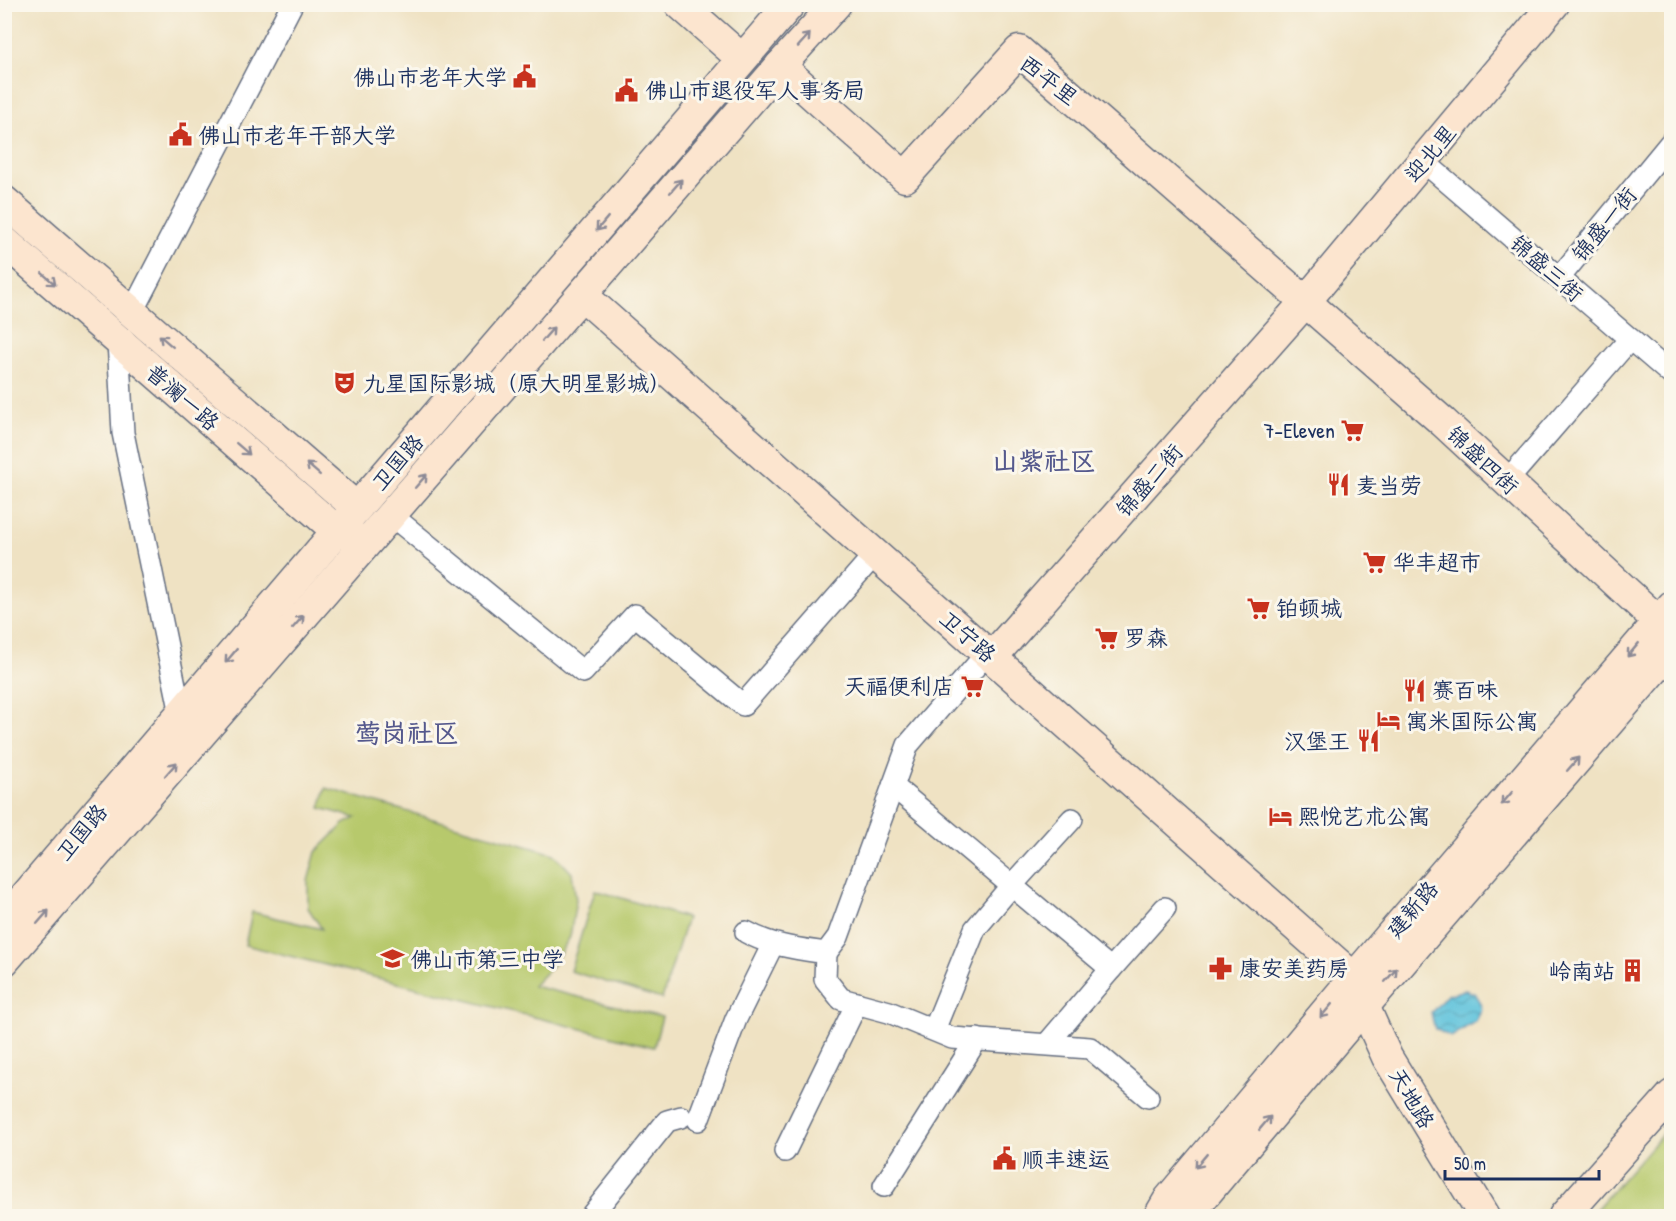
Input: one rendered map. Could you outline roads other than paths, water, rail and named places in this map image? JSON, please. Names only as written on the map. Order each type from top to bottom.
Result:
[{"type":"main road","points":[[680,4],[742,59]]},
{"type":"main road","name":"卫国路","points":[[4,921],[790,4]]},
{"type":"main road","name":"卫国路","points":[[4,961],[836,4]]},
{"type":"main road","name":"迎北里","points":[[1305,302],[1554,4]]},
{"type":"main road","name":"西平里","points":[[780,66],[905,177],[1019,51],[1305,302]]},
{"type":"main road","name":"普澜一路","points":[[4,201],[357,508]]},
{"type":"main road","name":"普澜一路","points":[[4,241],[337,531],[369,541]]},
{"type":"main road","name":"卫宁路","points":[[582,295],[1354,978]]},
{"type":"main road","name":"锦盛四街","points":[[1305,302],[1443,422],[1506,482],[1665,614]]},
{"type":"main road","name":"锦盛二街","points":[[990,655],[1305,302]]},
{"type":"main road","points":[[357,508],[369,541]]},
{"type":"main road","name":"建新路","points":[[1159,1216],[1169,1199],[1354,978],[1665,614]]},
{"type":"main road","name":"建新路","points":[[1187,1216],[1671,649]]},
{"type":"main road","name":"天地路","points":[[1364,1006],[1387,1057],[1484,1216]]},
{"type":"main road","points":[[1563,1216],[1671,1095]]},
{"type":"street","points":[[132,312],[292,4]]},
{"type":"street","name":"锦盛一街","points":[[1559,278],[1671,141]]},
{"type":"street","name":"锦盛三街","points":[[1423,161],[1671,375]]},
{"type":"street","points":[[1506,482],[1630,339]]},
{"type":"street","points":[[118,340],[123,433],[181,714]]},
{"type":"street","points":[[392,515],[583,672],[635,615],[743,705],[875,554]]},
{"type":"street","points":[[990,655],[908,745],[838,937],[826,954],[825,978],[841,999],[889,1012],[952,1038],[1090,1048],[1148,1097]]},
{"type":"street","points":[[893,786],[1111,969]]},
{"type":"street","points":[[934,1030],[975,929],[1072,819]]},
{"type":"street","points":[[1047,1044],[1165,908]]},
{"type":"street","points":[[746,932],[772,944],[826,954]]},
{"type":"street","points":[[591,1216],[667,1121],[689,1118],[772,944]]},
{"type":"street","points":[[785,1151],[857,1003]]},
{"type":"street","points":[[884,1186],[977,1039]]},
{"type":"water","points":[[1465,990],[1476,994],[1482,1009],[1476,1021],[1451,1037],[1435,1029],[1431,1013],[1447,995]]},
{"type":"place","name":"佛山市老年大学","points":[[525,77]]},
{"type":"place","name":"佛山市退役军人事务局","points":[[627,90]]},
{"type":"place","name":"佛山市老年干部大学","points":[[180,135]]},
{"type":"place","name":"九星国际影城（原大明星影城）","points":[[345,383]]},
{"type":"place","name":"7-Eleven","points":[[1353,430]]},
{"type":"place","name":"麦当劳","points":[[1338,485]]},
{"type":"place","name":"华丰超市","points":[[1375,562]]},
{"type":"place","name":"铂顿城","points":[[1258,608]]},
{"type":"place","name":"罗森","points":[[1106,638]]},
{"type":"place","name":"天福便利店","points":[[972,686]]},
{"type":"place","name":"赛百味","points":[[1414,690]]},
{"type":"place","name":"寓米国际公寓","points":[[1388,721]]},
{"type":"place","name":"汉堡王","points":[[1368,741]]},
{"type":"place","name":"熙悦艺术公寓","points":[[1280,816]]},
{"type":"place","name":"佛山市第三中学","points":[[392,959]]},
{"type":"place","name":"康安美药房","points":[[1221,968]]},
{"type":"place","name":"岭南站","points":[[1633,971]]},
{"type":"place","name":"顺丰速运","points":[[1004,1159]]},
{"type":"district","name":"山紫社区","points":[[1044,460]]},
{"type":"district","name":"莺岗社区","points":[[407,732]]}]
